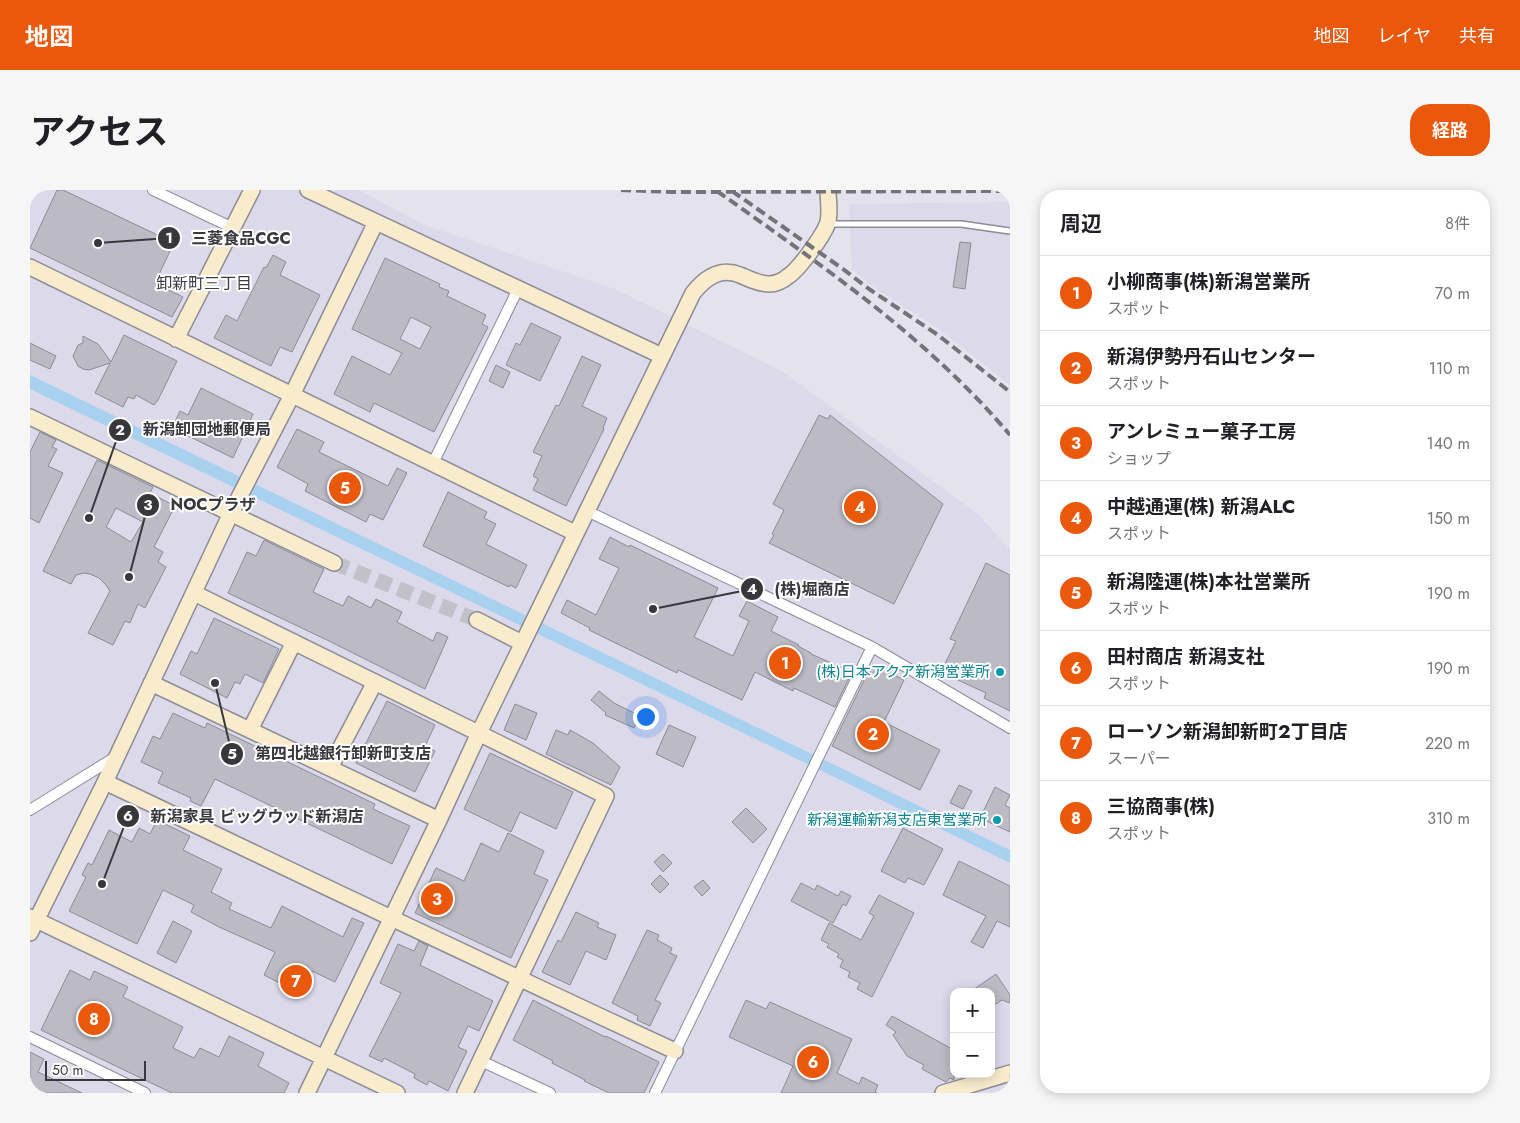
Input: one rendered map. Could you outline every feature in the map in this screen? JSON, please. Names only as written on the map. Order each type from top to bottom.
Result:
[{"type":"street","points":[[153,190],[233,228]]},
{"type":"street","points":[[176,338],[252,190]]},
{"type":"street","points":[[308,190],[662,356]]},
{"type":"street","points":[[307,1093],[478,733],[693,292],[710,276],[728,272],[760,283],[770,284],[788,277],[827,224],[828,190]]},
{"type":"street","points":[[376,222],[292,395],[231,513],[118,756],[32,924],[325,1058],[397,1093]]},
{"type":"street","points":[[30,267],[576,533]]},
{"type":"street","points":[[433,463],[518,289]]},
{"type":"street","points":[[30,417],[334,563]]},
{"type":"street","points":[[587,511],[872,647],[1010,728]]},
{"type":"street","points":[[194,593],[606,796],[464,1093]]},
{"type":"street","points":[[477,620],[522,643]]},
{"type":"street","points":[[250,730],[294,642]]},
{"type":"street","points":[[654,1093],[872,647]]},
{"type":"street","points":[[330,768],[376,682]]},
{"type":"street","points":[[151,683],[438,820]]},
{"type":"street","points":[[30,810],[118,756]]},
{"type":"street","points":[[105,782],[518,979],[675,1051]]},
{"type":"street","points":[[30,1037],[145,1093]]},
{"type":"street","points":[[479,1060],[550,1093]]},
{"type":"street","points":[[943,1093],[1010,1073]]},
{"type":"lane","points":[[827,224],[960,224],[1010,231]]},
{"type":"shaded area","points":[[30,190],[359,190],[424,225],[615,289],[783,372],[978,514],[1010,550],[1010,1093],[30,1093]]},
{"type":"shaded area","points":[[1010,202],[1010,385],[941,331],[871,285],[852,269],[849,204]]},
{"type":"water","points":[[30,375],[1010,850],[1010,863],[30,389]]},
{"type":"building","points":[[57,190],[63,190],[166,239],[162,248],[170,251],[155,283],[183,297],[172,317],[30,248]]},
{"type":"building","points":[[960,242],[971,243],[965,289],[953,287]]},
{"type":"building","points":[[273,255],[286,262],[280,275],[320,295],[292,352],[280,347],[271,366],[214,338],[226,315],[237,321],[264,267],[266,268]]},
{"type":"building","points":[[385,258],[440,284],[439,287],[449,291],[447,296],[486,315],[482,324],[488,327],[434,432],[374,403],[370,412],[334,394],[352,356],[390,375],[402,353],[352,329]],"holes":[[[411,317],[431,327],[420,349],[400,339]]]},
{"type":"building","points":[[531,323],[561,337],[540,381],[506,365],[516,343],[520,345]]},
{"type":"building","points":[[124,335],[177,361],[154,405],[136,395],[134,399],[128,397],[123,407],[95,393],[110,363],[89,370],[83,369],[78,366],[73,356],[78,345],[83,343],[83,336],[98,344],[111,362]]},
{"type":"building","points":[[30,343],[56,356],[50,369],[30,360]]},
{"type":"building","points":[[582,356],[601,365],[582,406],[607,418],[604,429],[566,506],[533,490],[538,479],[533,476],[542,456],[533,452],[556,405],[559,406]]},
{"type":"building","points":[[496,365],[510,372],[503,388],[489,381]]},
{"type":"building","points":[[201,388],[253,414],[233,458],[172,428],[180,411],[188,415]]},
{"type":"building","points":[[819,415],[828,419],[830,415],[943,504],[894,604],[769,543],[784,510],[773,504]]},
{"type":"building","points":[[297,429],[324,442],[319,452],[388,486],[397,468],[407,473],[383,520],[370,514],[366,522],[305,491],[308,484],[277,467]]},
{"type":"building","points":[[40,432],[56,440],[52,447],[57,449],[48,466],[63,473],[39,523],[30,518],[30,452]]},
{"type":"building","points":[[97,460],[153,487],[150,493],[175,506],[154,547],[163,552],[158,562],[166,567],[145,608],[138,604],[130,623],[125,621],[113,645],[88,633],[110,591],[106,585],[99,578],[90,574],[76,575],[71,584],[43,571]],"holes":[[[116,508],[143,522],[131,542],[106,527]]]},
{"type":"building","points":[[448,492],[487,512],[484,518],[496,524],[486,544],[527,565],[516,588],[510,585],[509,587],[423,546]]},
{"type":"building","points":[[610,537],[718,588],[694,637],[733,656],[749,621],[739,616],[747,601],[778,617],[771,631],[799,645],[811,654],[852,672],[835,707],[794,688],[793,691],[755,672],[742,700],[678,670],[677,673],[589,630],[590,628],[561,613],[567,600],[596,615],[619,568],[599,559]]},
{"type":"building","points":[[264,540],[324,569],[313,592],[343,606],[348,596],[371,608],[376,599],[402,612],[397,622],[433,641],[437,632],[448,637],[425,689],[228,593],[247,552],[256,556]]},
{"type":"building","points":[[986,563],[1010,575],[1010,711],[984,698],[986,693],[945,674],[948,668],[944,666],[956,641],[950,639]]},
{"type":"building","points":[[214,618],[279,649],[263,683],[245,674],[240,684],[235,682],[227,698],[180,674],[191,651],[197,654]]},
{"type":"building","points":[[872,664],[904,680],[884,722],[940,750],[920,790],[832,746]]},
{"type":"building","points":[[599,691],[614,703],[640,716],[634,728],[605,715],[606,713],[591,700]]},
{"type":"building","points":[[387,701],[435,725],[425,746],[435,751],[415,792],[356,763]]},
{"type":"building","points":[[515,704],[537,713],[526,740],[504,730]]},
{"type":"building","points":[[173,713],[205,728],[207,723],[375,804],[373,809],[410,826],[392,864],[215,779],[201,806],[190,801],[191,798],[158,783],[163,772],[141,762],[153,736],[160,739]]},
{"type":"building","points":[[669,725],[696,737],[683,767],[656,754]]},
{"type":"building","points":[[556,730],[568,735],[570,730],[593,743],[620,767],[611,785],[546,754]]},
{"type":"building","points":[[490,753],[573,792],[556,829],[520,812],[511,832],[464,809]]},
{"type":"building","points":[[959,785],[972,791],[963,809],[950,803]]},
{"type":"building","points":[[995,787],[1010,795],[1005,805],[1010,808],[1010,832],[980,818]]},
{"type":"building","points":[[746,808],[767,829],[753,843],[732,822]]},
{"type":"building","points":[[157,820],[190,836],[183,850],[222,869],[211,892],[232,903],[229,909],[271,928],[282,906],[343,937],[352,918],[364,923],[335,982],[312,971],[301,994],[264,975],[275,952],[219,927],[191,912],[194,905],[163,890],[137,944],[69,911],[86,877],[82,875],[88,863],[92,865],[109,830],[132,842],[139,828],[150,834]]},
{"type":"building","points":[[903,828],[943,849],[924,885],[908,878],[905,883],[881,871]]},
{"type":"building","points":[[508,833],[544,851],[534,874],[548,880],[511,958],[415,913],[436,868],[464,881],[481,843],[499,852]]},
{"type":"building","points":[[663,854],[672,863],[663,872],[654,862]]},
{"type":"building","points":[[959,861],[1010,886],[1010,927],[997,921],[983,948],[971,942],[986,916],[943,895]]},
{"type":"building","points":[[660,875],[669,884],[660,893],[651,884]]},
{"type":"building","points":[[703,880],[710,888],[702,896],[694,887]]},
{"type":"building","points":[[801,883],[815,890],[817,885],[838,896],[841,891],[851,896],[846,906],[843,904],[833,923],[791,901]]},
{"type":"building","points":[[879,895],[914,913],[872,997],[857,989],[860,983],[848,977],[850,972],[840,967],[843,960],[837,957],[839,954],[827,947],[829,944],[821,940],[829,923],[861,940],[874,916],[869,913]]},
{"type":"building","points":[[576,912],[599,923],[597,927],[616,935],[606,960],[586,951],[570,985],[542,972],[558,940],[561,942]]},
{"type":"building","points":[[173,921],[192,931],[176,963],[157,953]]},
{"type":"building","points":[[647,930],[659,935],[657,940],[672,948],[670,953],[677,956],[655,1000],[661,1003],[650,1026],[637,1020],[638,1016],[612,1003]]},
{"type":"building","points":[[419,941],[428,946],[420,965],[493,1001],[479,1031],[468,1026],[458,1047],[467,1051],[448,1091],[429,1081],[427,1085],[414,1078],[415,1074],[384,1058],[382,1062],[369,1056],[401,993],[380,983],[398,944],[414,951]]},
{"type":"building","points":[[70,970],[90,980],[94,971],[128,987],[123,997],[183,1027],[173,1048],[194,1058],[200,1048],[219,1057],[229,1036],[264,1053],[258,1066],[289,1083],[284,1093],[172,1093],[41,1030]]},
{"type":"building","points":[[996,974],[1010,995],[1010,1003],[1002,1000],[995,1004],[995,988],[976,988]]},
{"type":"building","points":[[533,1000],[659,1062],[644,1093],[609,1093],[584,1081],[552,1063],[553,1061],[513,1040]]},
{"type":"building","points":[[746,1000],[766,1009],[770,1002],[852,1039],[837,1073],[859,1084],[862,1077],[878,1085],[875,1092],[877,1093],[781,1093],[793,1066],[729,1037]]},
{"type":"building","points":[[892,1016],[950,1048],[950,1078],[946,1082],[922,1069],[924,1065],[907,1056],[893,1035],[896,1032],[886,1025]]},
{"type":"building","points":[[30,1052],[44,1059],[38,1072],[82,1093],[30,1093]]},
{"type":"tunnel","points":[[334,563],[477,620]]},
{"type":"railway","points":[[621,190],[671,192],[1010,191]]},
{"type":"railway","points":[[717,191],[834,275],[908,334],[978,399],[1010,435]]},
{"type":"railway","points":[[732,191],[869,289],[938,335],[1010,392]]},
{"type":"place","name":"三菱食品CGC","points":[[98,243]]},
{"type":"place","name":"新潟陸運(株)本社営業所","points":[[345,488]]},
{"type":"place","name":"中越通運(株) 新潟ALC","points":[[860,507]]},
{"type":"place","name":"新潟卸団地郵便局","points":[[89,518]]},
{"type":"place","name":"NOCプラザ","points":[[129,577]]},
{"type":"place","name":"(株)堀商店","points":[[653,609]]},
{"type":"place","name":"小柳商事(株)新潟営業所","points":[[785,663]]},
{"type":"place","name":"(株)日本アクア新潟営業所","points":[[1000,672]]},
{"type":"place","name":"第四北越銀行卸新町支店","points":[[215,683]]},
{"type":"place","name":"新潟伊勢丹石山センター","points":[[873,734]]},
{"type":"place","name":"新潟運輸新潟支店東営業所","points":[[997,820]]},
{"type":"place","name":"新潟家具 ビッグウッド新潟店","points":[[102,884]]},
{"type":"place","name":"アンレミュー菓子工房","points":[[437,899]]},
{"type":"place","name":"ローソン新潟卸新町2丁目店","points":[[296,981]]},
{"type":"place","name":"三協商事(株)","points":[[94,1019]]},
{"type":"place","name":"田村商店 新潟支社","points":[[813,1062]]},
{"type":"district","name":"卸新町三丁目","points":[[204,283]]}]
